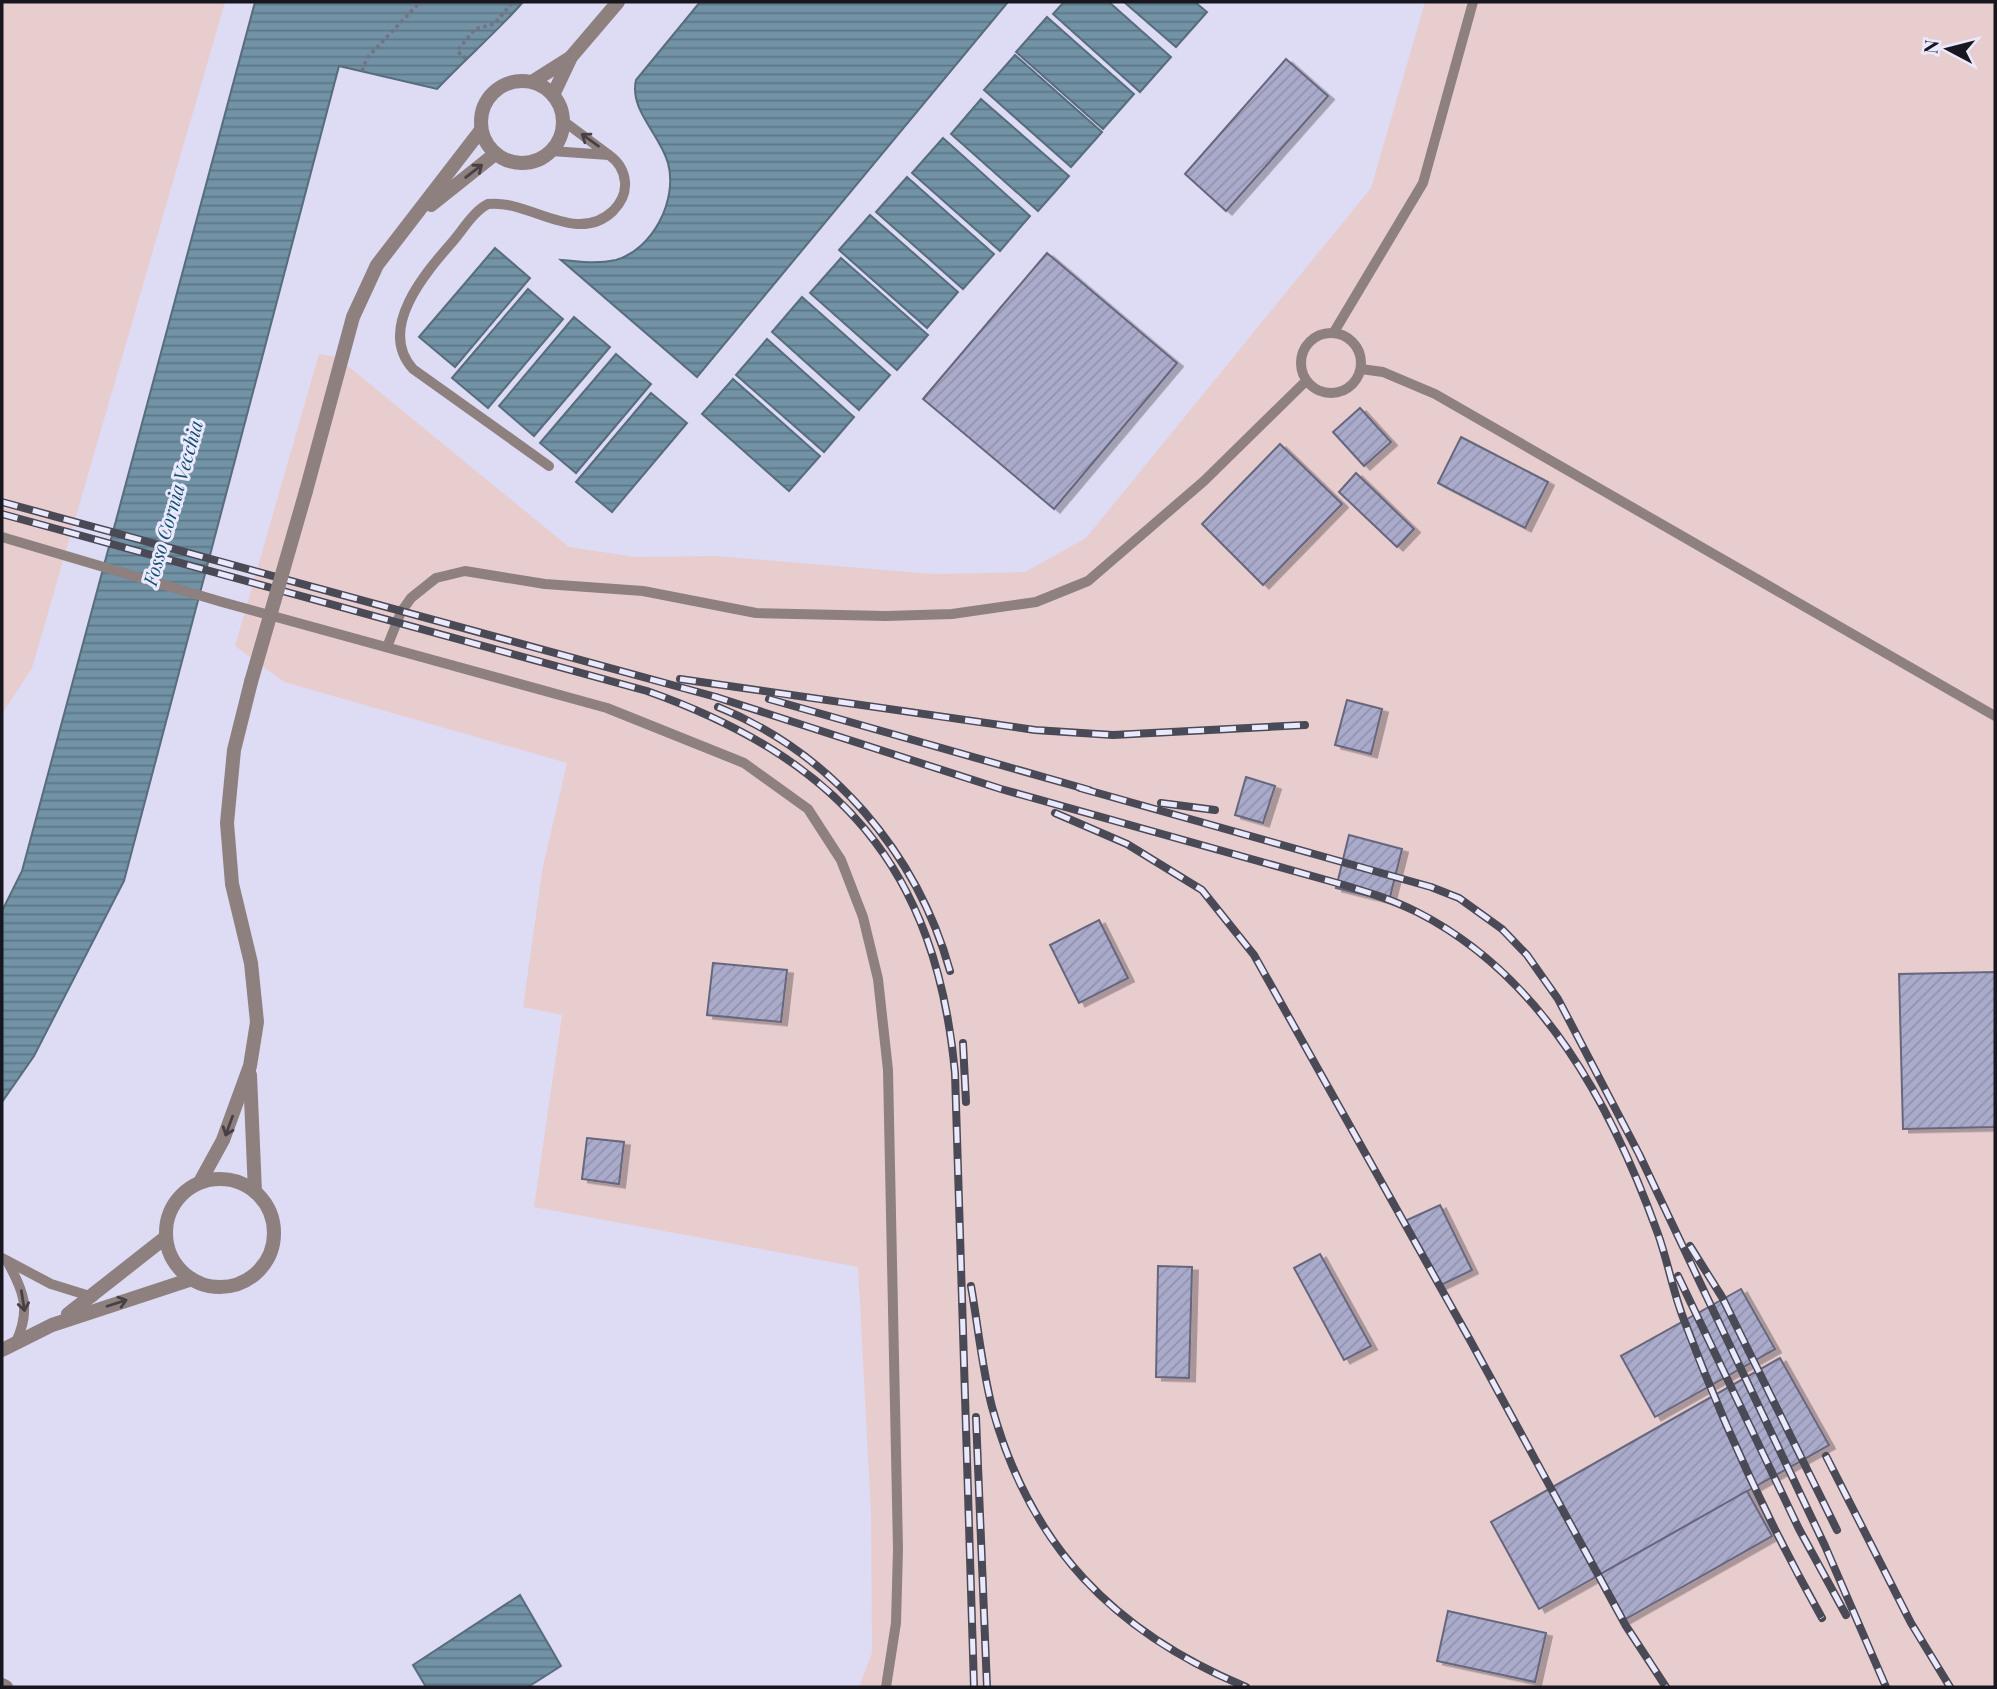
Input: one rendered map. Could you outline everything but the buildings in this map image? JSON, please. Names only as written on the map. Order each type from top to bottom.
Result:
[{"type":"street","points":[[553,95],[571,57],[618,2]]},
{"type":"street","points":[[200,1182],[223,1140],[250,1066],[257,1022],[251,962],[232,884],[227,823],[234,750],[352,317],[377,265],[481,130],[483,107],[489,97],[508,83],[532,82],[571,57]]},
{"type":"street","points":[[481,130],[495,154],[506,161],[530,163],[551,151],[558,141],[562,120],[559,105],[553,95],[532,82]]},
{"type":"street","points":[[413,218],[495,154]]},
{"type":"street","points":[[250,1066],[256,1192]]},
{"type":"street","points":[[232,1180],[256,1192],[269,1210],[274,1225],[274,1242],[260,1270],[247,1281],[232,1286],[215,1287],[192,1279],[175,1263],[166,1237],[168,1217],[176,1202],[186,1190],[200,1182],[232,1180]]},
{"type":"street","points":[[52,1325],[93,1297],[166,1237]]},
{"type":"street","points":[[2,1350],[52,1325],[192,1279]]},
{"type":"lane","points":[[1334,332],[1423,183],[1473,2]]},
{"type":"lane","points":[[549,466],[413,369],[402,351],[404,319],[420,280],[488,204],[512,204],[571,224],[588,224],[604,219],[622,199],[624,175],[618,161],[562,120]]},
{"type":"lane","points":[[551,151],[609,155]]},
{"type":"lane","points":[[1334,332],[1344,335],[1358,349],[1361,369],[1351,386],[1342,391],[1322,392],[1306,381],[1301,372],[1302,352],[1315,336],[1334,332]]},
{"type":"lane","points":[[1361,369],[1383,372],[1435,394],[1995,716]]},
{"type":"lane","points":[[387,647],[401,612],[411,598],[436,578],[465,571],[545,583],[643,591],[756,613],[886,616],[952,614],[1037,602],[1088,581],[1204,481],[1306,381]]},
{"type":"lane","points":[[2,537],[198,595],[607,708],[744,762],[808,809],[841,860],[863,917],[878,979],[888,1070],[898,1549],[896,1623],[886,1687]]},
{"type":"lane","points":[[4,1259],[51,1284],[93,1297]]},
{"type":"lane","points":[[4,1259],[19,1282],[24,1301],[25,1322],[16,1342]]},
{"type":"path","points":[[362,71],[367,58],[420,2]]},
{"type":"path","points":[[466,58],[457,51],[469,36],[475,29],[494,24],[513,2]]},
{"type":"shaded area","points":[[2,2],[225,2],[32,668],[2,714]]},
{"type":"shaded area","points":[[1425,2],[1995,2],[1995,1687],[859,1687],[872,1653],[871,1513],[858,1267],[534,1207],[562,1015],[523,1007],[543,866],[567,763],[284,682],[235,646],[319,354],[337,357],[569,547],[635,557],[716,556],[934,574],[1025,572],[1086,538],[1371,188]]},
{"type":"water","name":"Fosso Cornia Vecchia","points":[[255,2],[523,2],[437,89],[339,66],[124,881],[34,1056],[2,1102],[2,911],[22,871]]},
{"type":"water","points":[[700,2],[1008,2],[697,377],[561,260],[616,260],[641,245],[660,221],[669,192],[668,163],[637,102],[636,80]]},
{"type":"water","points":[[1064,2],[1109,2],[1171,57],[1140,92],[1053,14]]},
{"type":"water","points":[[1124,2],[1195,2],[1207,12],[1176,47]]},
{"type":"water","points":[[1047,17],[1134,94],[1103,129],[1016,52]]},
{"type":"water","points":[[1015,55],[1102,132],[1071,167],[984,90]]},
{"type":"water","points":[[981,99],[1069,176],[1038,211],[951,134]]},
{"type":"water","points":[[943,138],[1030,216],[1000,251],[912,173]]},
{"type":"water","points":[[907,177],[994,254],[963,289],[876,212]]},
{"type":"water","points":[[870,215],[958,292],[927,328],[839,250]]},
{"type":"water","points":[[495,248],[530,278],[455,367],[419,337]]},
{"type":"water","points":[[841,258],[928,335],[897,370],[810,293]]},
{"type":"water","points":[[528,289],[563,319],[488,408],[452,378]]},
{"type":"water","points":[[802,297],[890,375],[859,410],[772,332]]},
{"type":"water","points":[[574,317],[610,347],[534,436],[499,406]]},
{"type":"water","points":[[767,339],[854,417],[824,452],[736,375]]},
{"type":"water","points":[[616,354],[651,384],[576,473],[540,443]]},
{"type":"water","points":[[733,379],[820,456],[789,491],[702,414]]},
{"type":"water","points":[[651,393],[687,423],[612,512],[576,482]]},
{"type":"water","points":[[520,1595],[561,1666],[528,1687],[426,1687],[413,1665]]},
{"type":"railway","points":[[2,502],[716,697],[1001,789],[1367,892],[1417,912],[1462,939],[1501,971],[1536,1008],[1568,1049],[1595,1093],[1640,1186],[1662,1245],[1684,1320],[1730,1434],[1783,1546],[1822,1618]]},
{"type":"railway","points":[[2,514],[647,691],[715,718],[773,750],[824,787],[866,830],[900,880],[926,936],[944,1000],[955,1073],[974,1687]]},
{"type":"railway","points":[[680,679],[1035,730],[1113,735],[1305,725]]},
{"type":"railway","points":[[769,699],[1089,790]]},
{"type":"railway","points":[[718,707],[759,727],[798,751],[833,780],[864,812],[892,848],[916,886],[950,971]]},
{"type":"railway","points":[[1080,788],[1431,887],[1459,898],[1502,929],[1527,955],[1558,999],[1639,1154],[1825,1546],[1886,1687]]},
{"type":"railway","points":[[1161,803],[1215,810]]},
{"type":"railway","points":[[1055,813],[1127,844],[1202,890],[1254,955],[1470,1340],[1626,1626],[1666,1687]]},
{"type":"railway","points":[[963,1043],[966,1102]]},
{"type":"railway","points":[[1690,1246],[1722,1297],[1837,1530]]},
{"type":"railway","points":[[1678,1276],[1799,1529],[1846,1615]]},
{"type":"railway","points":[[971,1286],[992,1407],[1008,1457],[1029,1502],[1054,1542],[1084,1578],[1118,1611],[1156,1640],[1199,1665],[1246,1687]]},
{"type":"railway","points":[[976,1417],[987,1687]]},
{"type":"railway","points":[[1826,1456],[1911,1623],[1950,1687]]}]
